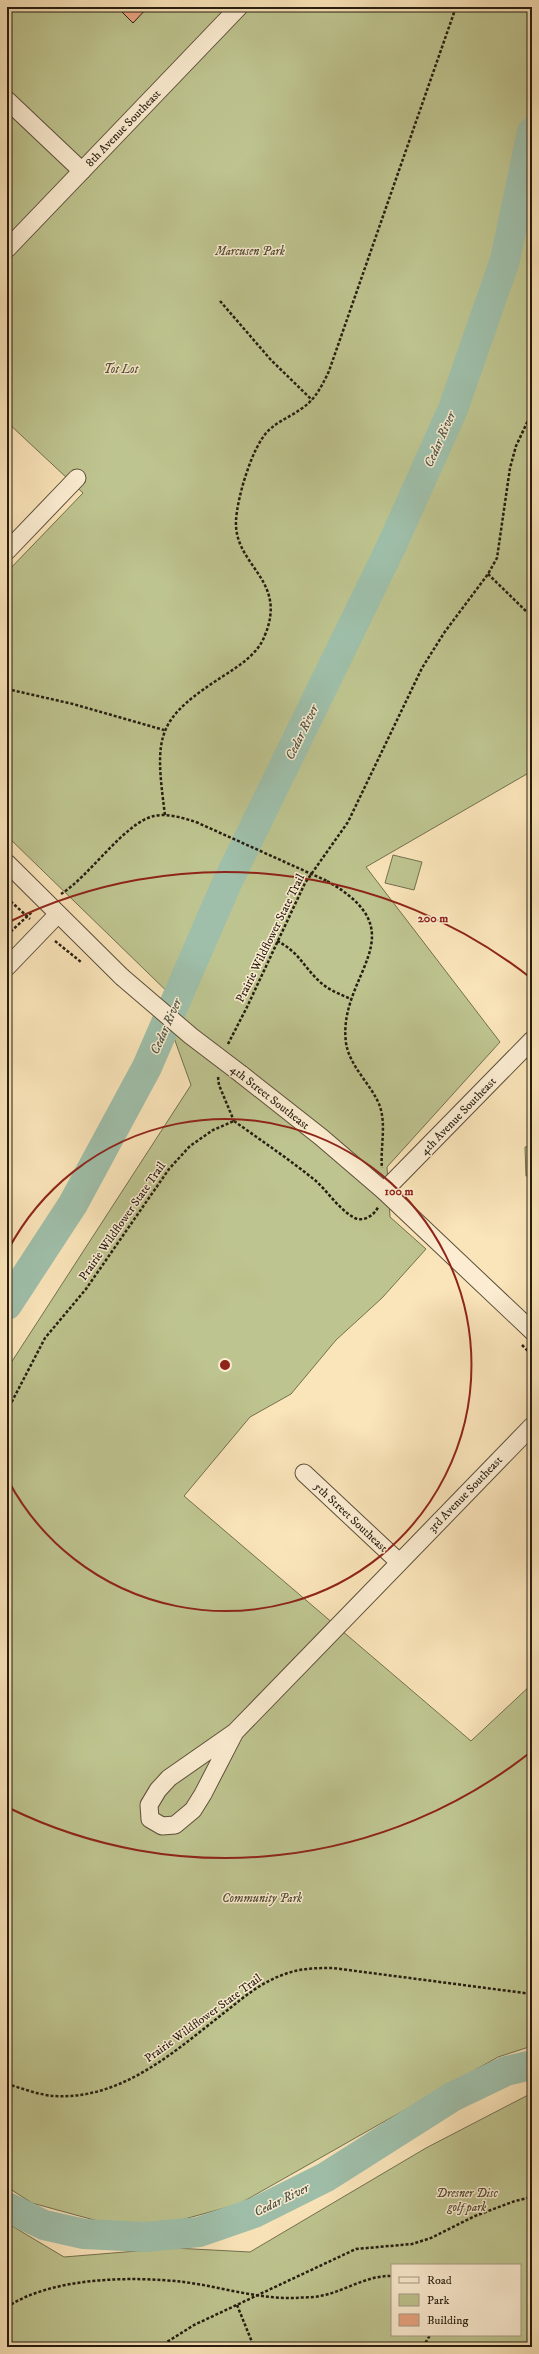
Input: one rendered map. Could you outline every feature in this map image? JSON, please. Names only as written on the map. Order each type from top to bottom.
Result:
[{"type":"street","name":"8th Avenue Southeast","points":[[7,249],[239,7]]},
{"type":"street","points":[[7,100],[82,171]]},
{"type":"street","points":[[7,551],[77,478]]},
{"type":"street","name":"4th Street Southeast","points":[[7,863],[122,977],[161,1011],[321,1137],[384,1191],[532,1331]]},
{"type":"street","points":[[7,967],[43,930],[52,908]]},
{"type":"street","name":"4th Avenue Southeast","points":[[384,1191],[532,1040]]},
{"type":"street","name":"3rd Avenue Southeast","points":[[235,1732],[532,1426]]},
{"type":"street","name":"5th Street Southeast","points":[[304,1473],[399,1562]]},
{"type":"street","points":[[235,1732],[203,1794],[193,1810],[176,1825],[162,1826],[150,1819],[149,1804],[158,1790],[169,1778],[235,1732]]},
{"type":"path","points":[[165,815],[160,776],[160,742],[164,730],[181,706],[248,659],[258,648],[265,635],[270,616],[270,597],[266,583],[238,544],[236,526],[242,491],[261,439],[280,421],[301,409],[312,400],[322,387],[329,371],[456,7]]},
{"type":"path","points":[[220,302],[271,360],[312,400]]},
{"type":"path","name":"Prairie Wildflower State Trail","points":[[226,1049],[305,883],[348,822],[422,668],[444,633],[488,574],[496,558],[500,544],[503,504],[512,461],[524,428],[532,412]]},
{"type":"path","points":[[488,574],[532,618]]},
{"type":"path","points":[[7,690],[73,704],[164,730]]},
{"type":"path","points":[[7,935],[25,916],[52,908],[67,890],[138,824],[153,816],[165,815],[196,822],[327,881],[352,897],[370,925],[373,938],[367,964],[352,999],[346,1021],[346,1043],[353,1062],[379,1104],[383,1122],[381,1149],[384,1191],[377,1210],[368,1218],[361,1220],[353,1218],[306,1173],[234,1121],[219,1085],[218,1070]]},
{"type":"path","points":[[7,898],[25,916],[83,963]]},
{"type":"path","points":[[277,941],[289,947],[299,956],[324,985],[352,999]]},
{"type":"path","name":"Prairie Wildflower State Trail","points":[[7,1411],[45,1338],[86,1289],[169,1169],[190,1146],[213,1130],[234,1121]]},
{"type":"path","points":[[372,1205],[382,1214]]},
{"type":"path","points":[[521,1344],[532,1354]]},
{"type":"path","name":"Prairie Wildflower State Trail","points":[[7,2084],[53,2096],[85,2095],[118,2086],[159,2063],[263,1983],[285,1974],[306,1969],[334,1968],[532,1994]]},
{"type":"path","points":[[159,2347],[194,2325],[356,2249],[412,2244],[431,2238],[475,2216],[515,2201],[532,2197]]},
{"type":"path","points":[[7,2307],[34,2293],[52,2288],[112,2281],[150,2279],[185,2282],[254,2296],[293,2298],[320,2296],[378,2276],[391,2276]]},
{"type":"path","points":[[237,2305],[254,2347]]},
{"type":"path","points":[[423,2347],[429,2336]]},
{"type":"green space","name":"Community Park","points":[[7,7],[532,7],[532,771],[366,867],[500,1042],[387,1167],[390,1217],[426,1249],[382,1298],[336,1340],[291,1394],[250,1417],[184,1496],[471,1741],[532,1684],[532,2046],[498,2057],[239,2204],[170,2223],[105,2223],[32,2203],[7,2187],[7,1369],[191,1085],[169,1024],[181,1005],[7,836],[7,572],[83,493],[7,422]]},
{"type":"green space","points":[[393,855],[422,862],[414,890],[385,883]]},
{"type":"green space","points":[[532,1146],[532,1176],[526,1176],[525,1147]]},
{"type":"green space","name":"Dresner Disc golf park","points":[[532,2093],[532,2347],[7,2347],[7,2223],[64,2257],[174,2248],[250,2252],[426,2148]]},
{"type":"building","points":[[117,7],[148,7],[133,23]]},
{"type":"waterway","name":"Cedar River","points":[[7,1305],[73,1204],[147,1067],[226,885],[391,547],[453,409],[505,260],[532,132]]},
{"type":"waterway","name":"Cedar River","points":[[7,2207],[44,2225],[84,2234],[145,2237],[199,2232],[254,2213],[326,2177],[452,2097],[506,2071],[532,2065]]},
{"type":"park label","name":"Marcusen Park","points":[[250,251]]},
{"type":"park label","name":"Tot Lot","points":[[121,369]]}]
